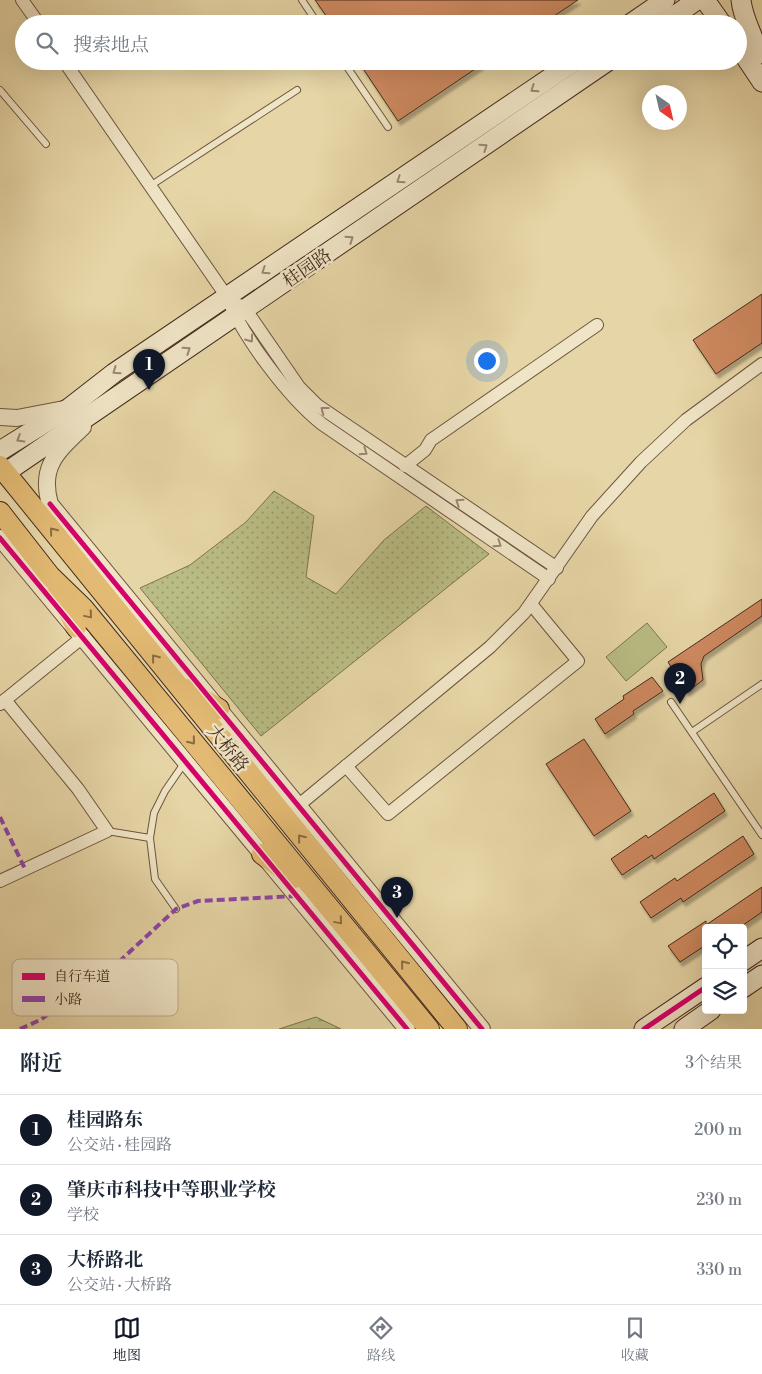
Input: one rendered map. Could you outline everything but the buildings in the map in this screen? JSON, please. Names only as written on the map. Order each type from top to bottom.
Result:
[{"type":"main road","points":[[636,15],[646,0]]},
{"type":"main road","points":[[642,15],[665,0]]},
{"type":"main road","points":[[676,15],[698,0]]},
{"type":"main road","points":[[705,0],[716,15]]},
{"type":"main road","points":[[722,0],[732,15]]},
{"type":"main road","points":[[741,0],[743,15]]},
{"type":"main road","points":[[747,24],[755,39],[760,57]]},
{"type":"main road","points":[[747,38],[760,57]]},
{"type":"main road","points":[[747,60],[762,82]]},
{"type":"main road","name":"桂园路","points":[[0,450],[69,408],[114,373],[562,70]]},
{"type":"main road","name":"桂园路","points":[[2,471],[103,407],[595,70]]},
{"type":"main road","name":"大桥路","points":[[2,471],[457,1029]]},
{"type":"main road","name":"大桥路","points":[[0,512],[50,576],[84,609],[430,1029]]},
{"type":"main road","points":[[50,576],[80,632]]},
{"type":"main road","points":[[174,681],[219,709]]},
{"type":"main road","points":[[262,854],[318,895]]},
{"type":"main road","points":[[747,958],[762,948]]},
{"type":"main road","points":[[747,985],[762,975]]},
{"type":"main road","points":[[420,984],[470,1029]]},
{"type":"main road","points":[[644,1029],[702,990]]},
{"type":"main road","points":[[684,1029],[705,1014]]},
{"type":"street","points":[[22,0],[33,15]]},
{"type":"street","points":[[70,70],[227,297],[308,396],[328,413],[557,568]]},
{"type":"street","points":[[240,314],[290,394],[312,416],[549,579]]},
{"type":"street","points":[[405,466],[425,450],[431,440],[597,325]]},
{"type":"street","points":[[299,805],[490,647],[531,604],[592,516],[641,462],[686,420],[762,364]]},
{"type":"street","points":[[103,407],[51,460],[46,492],[50,504],[482,1029]]},
{"type":"street","points":[[0,417],[17,418],[69,408]]},
{"type":"street","points":[[0,538],[80,632],[407,1029]]},
{"type":"street","points":[[346,766],[388,814],[578,661],[531,604]]},
{"type":"street","points":[[0,881],[107,830],[78,788],[3,702],[80,632]]},
{"type":"lane","points":[[302,0],[312,15]]},
{"type":"lane","points":[[349,70],[388,127]]},
{"type":"lane","points":[[0,90],[46,144]]},
{"type":"lane","points":[[150,186],[297,90]]},
{"type":"lane","points":[[692,732],[762,684]]},
{"type":"lane","points":[[671,702],[762,835]]},
{"type":"lane","points":[[176,909],[154,879],[150,838],[154,813],[165,791],[186,761]]},
{"type":"lane","points":[[107,830],[150,838]]},
{"type":"green space","points":[[274,491],[314,516],[306,577],[336,594],[384,540],[426,506],[489,554],[261,736],[140,588],[190,565],[246,522]]},
{"type":"green space","points":[[647,623],[667,647],[626,681],[606,657]]},
{"type":"green space","points":[[316,1017],[341,1029],[279,1029]]},
{"type":"marked path","points":[[0,817],[25,869]]},
{"type":"marked path","points":[[122,959],[176,909],[198,901],[297,896]]},
{"type":"marked path","points":[[20,1029],[46,1016]]},
{"type":"cycle path","points":[[50,504],[482,1029]]},
{"type":"cycle path","points":[[0,538],[407,1029]]},
{"type":"cycle path","points":[[644,1029],[702,990]]},
{"type":"place","name":"桂园路东","points":[[149,390]]},
{"type":"place","name":"肇庆市科技中等职业学校","points":[[680,704]]},
{"type":"place","name":"大桥路北","points":[[397,918]]}]
